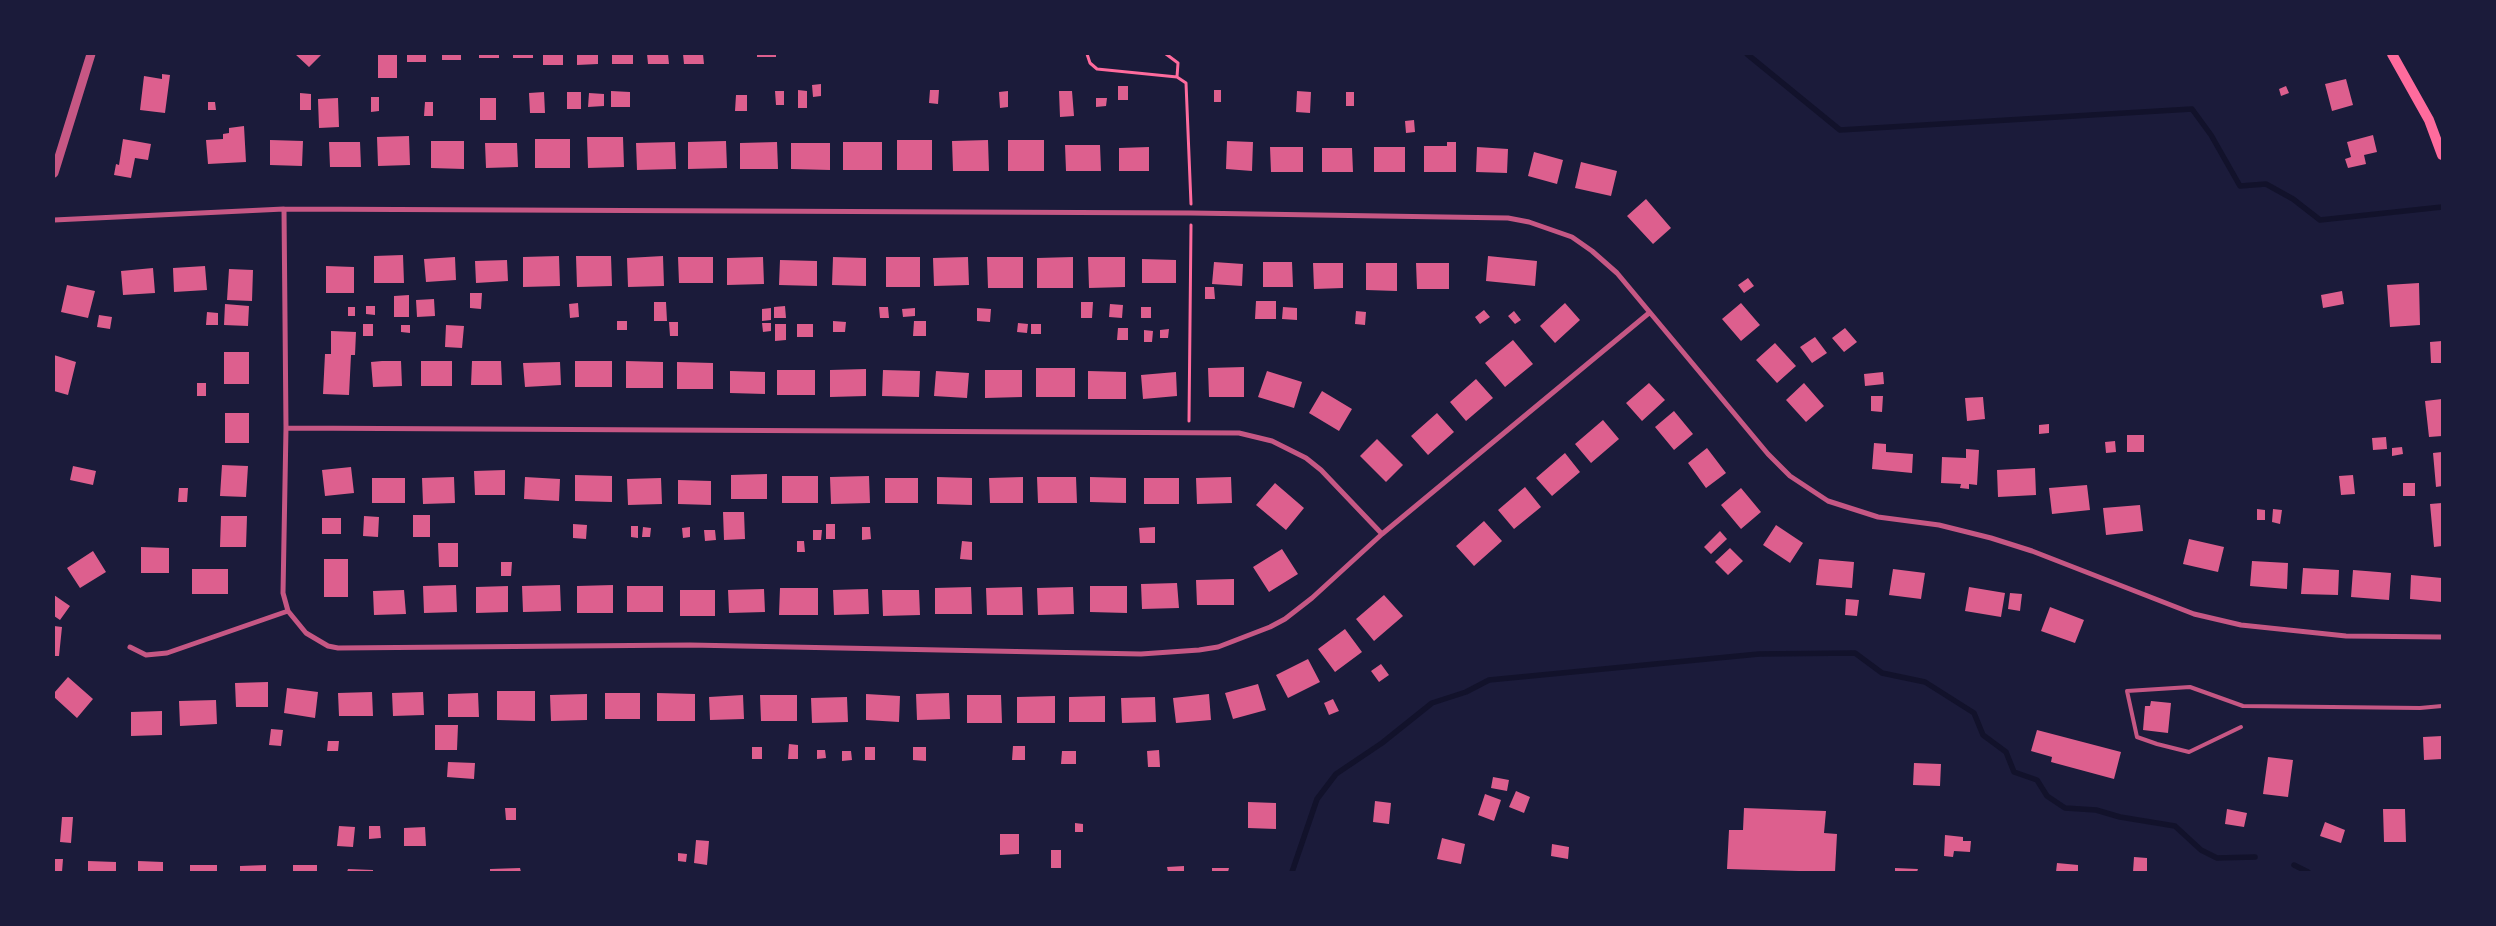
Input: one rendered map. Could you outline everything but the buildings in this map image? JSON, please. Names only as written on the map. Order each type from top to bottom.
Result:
[{"type":"main road","points":[[2392,54],[2429,120],[2442,155]]},
{"type":"street","points":[[54,174],[91,54]]},
{"type":"street","points":[[284,209],[286,428],[283,593],[288,611],[306,633],[328,646],[338,648],[690,644],[1159,654],[1218,647],[1270,627],[1285,619],[1312,598],[1382,534],[1649,313]]},
{"type":"street","points":[[54,220],[284,209],[1480,216],[1528,222],[1572,237],[1592,251],[1617,273],[1649,313],[1790,476],[1828,501],[1878,517],[1939,525],[1991,538],[2032,551],[2194,614],[2240,625],[2346,636],[2442,637]]},
{"type":"street","points":[[286,428],[1239,433],[1288,448],[1321,470],[1382,534]]},
{"type":"street","points":[[130,647],[146,654],[167,653],[288,611]]},
{"type":"lane","points":[[2241,727],[2189,752],[2158,744],[2137,737],[2127,691],[2190,687],[2243,706],[2411,708],[2442,706]]},
{"type":"path","points":[[1088,54],[1090,62],[1097,69],[1177,77],[1186,83],[1191,214],[1189,432]]},
{"type":"path","points":[[1166,54],[1178,63],[1177,77]]},
{"type":"waterway","points":[[1747,54],[1840,130],[2192,109],[2211,135],[2240,186],[2266,184],[2293,199],[2320,220],[2442,207]]},
{"type":"waterway","points":[[1292,872],[1317,799],[1336,774],[1382,743],[1432,703],[1466,692],[1489,680],[1759,654],[1855,653],[1882,673],[1925,682],[1974,713],[1983,735],[2006,752],[2014,772],[2037,780],[2047,796],[2065,808],[2096,810],[2120,817],[2175,826],[2201,850],[2217,858],[2255,857]]},
{"type":"waterway","points":[[2294,865],[2308,872]]}]
